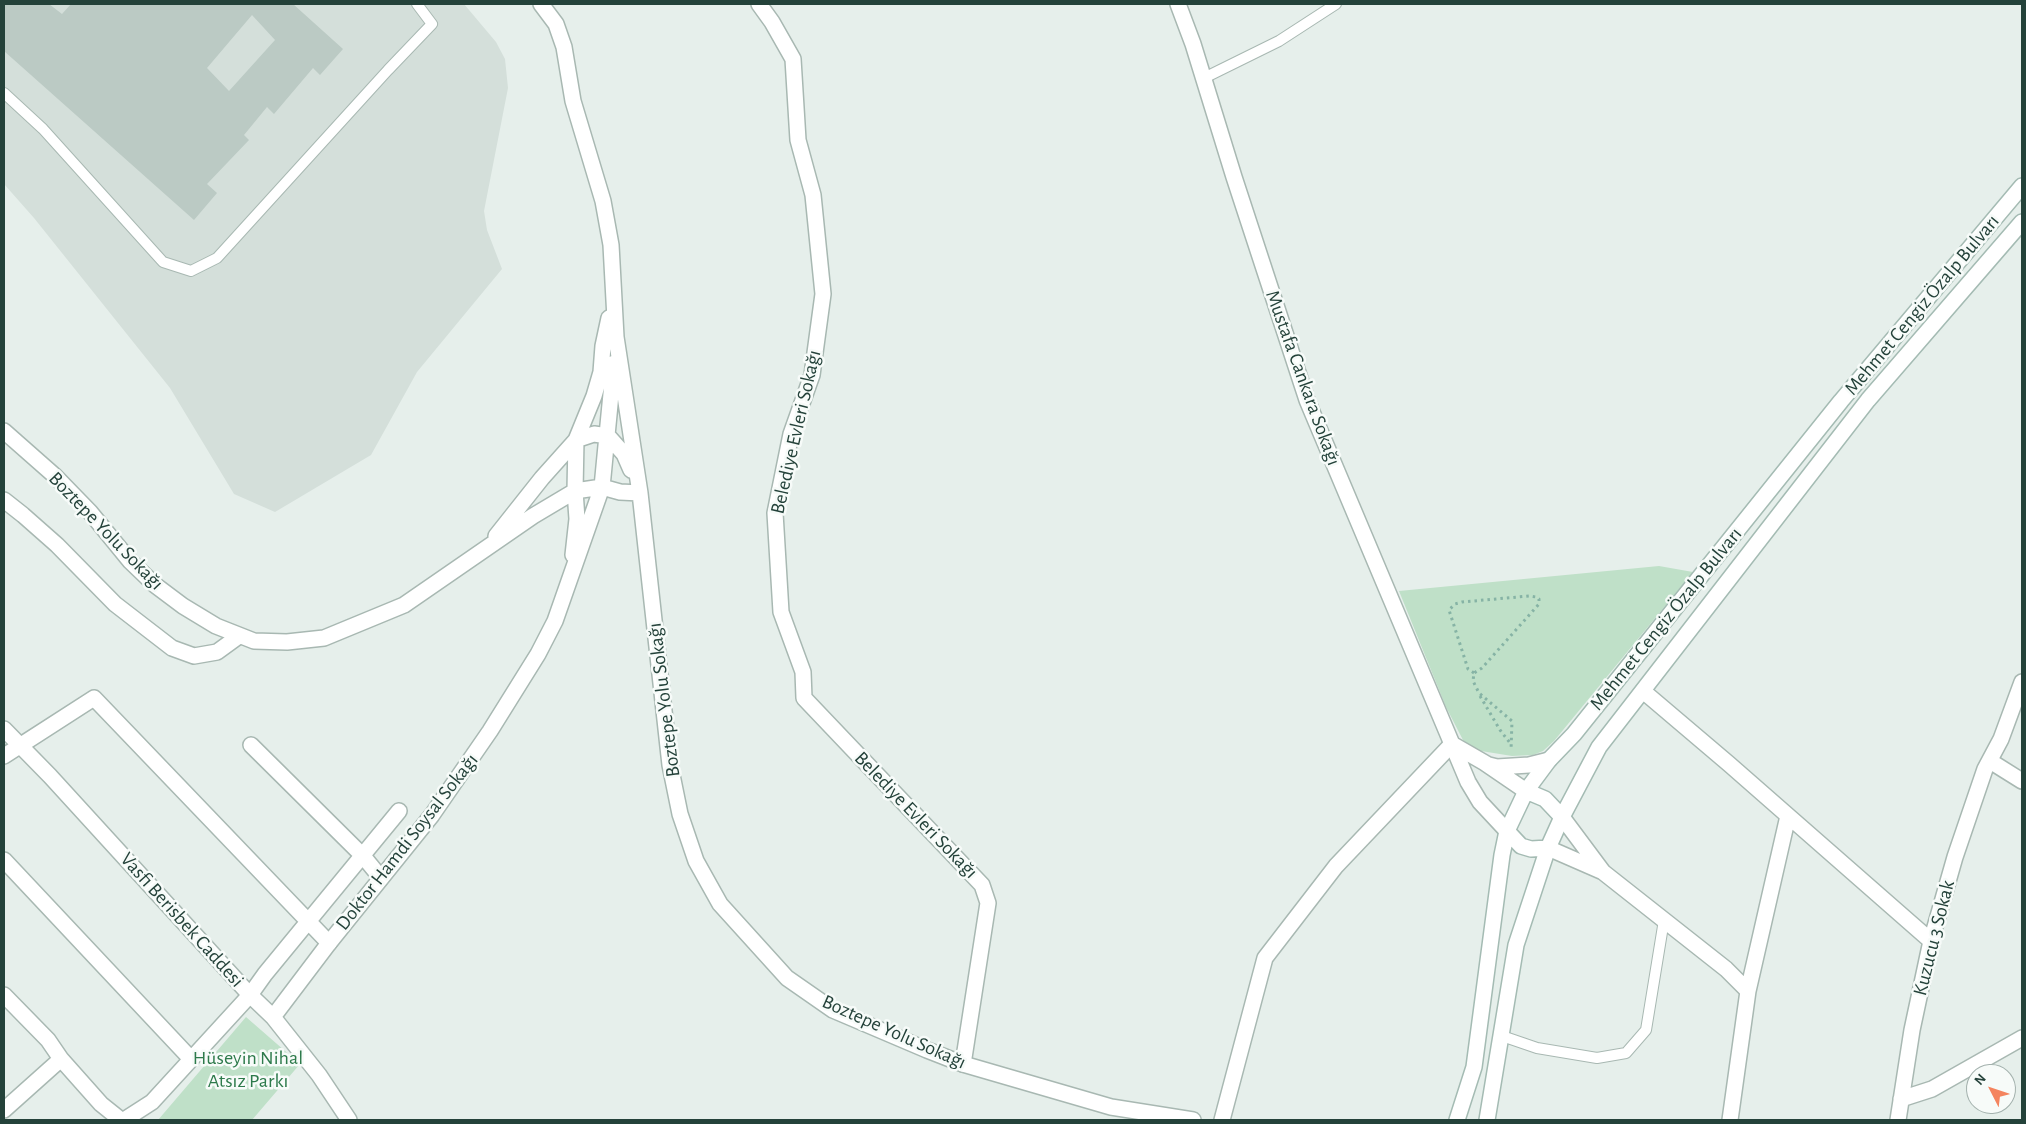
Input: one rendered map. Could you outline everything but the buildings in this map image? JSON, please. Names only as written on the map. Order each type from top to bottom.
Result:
[{"type":"street","points":[[541,4],[556,24],[564,47],[573,101],[603,201],[611,245],[616,337],[640,493]]},
{"type":"street","name":"Belediye Evleri Sokağı","points":[[759,4],[772,22],[793,59],[798,140],[813,195],[823,294],[812,375],[792,434],[775,513],[781,612],[803,672],[804,698],[982,885],[988,904],[963,1064]]},
{"type":"street","name":"Mustafa Cankara Sokağı","points":[[1178,4],[1204,78],[1234,177],[1307,400],[1468,782],[1480,802],[1507,831]]},
{"type":"street","name":"Mehmet Cengiz Özalp Bulvarı","points":[[1457,1120],[1474,1066],[1502,854],[1507,831],[1526,791],[1549,760],[1574,734],[1841,402],[2022,186]]},
{"type":"street","name":"Mehmet Cengiz Özalp Bulvarı","points":[[1487,1120],[1516,945],[1548,848],[1599,747],[1868,400],[2022,222]]},
{"type":"street","points":[[485,550],[542,478],[576,440],[594,396],[601,372],[603,346],[614,292]]},
{"type":"street","points":[[570,580],[602,487],[616,337]]},
{"type":"street","name":"Boztepe Yolu Sokağı","points":[[4,431],[55,476],[90,512],[130,561],[155,585],[183,606],[216,626],[254,641],[287,642],[324,638],[404,605],[532,516],[575,491]]},
{"type":"street","points":[[576,440],[594,434],[608,436],[624,454],[640,493]]},
{"type":"street","points":[[570,580],[577,519],[575,491],[576,440]]},
{"type":"street","points":[[575,491],[602,487],[620,492],[640,493]]},
{"type":"street","name":"Boztepe Yolu Sokağı","points":[[640,493],[670,765],[680,814],[696,862],[720,904],[787,978],[833,1010],[963,1064],[1111,1108],[1193,1120]]},
{"type":"street","points":[[4,500],[57,545],[115,604],[172,648],[194,656],[217,652],[239,636]]},
{"type":"street","name":"Doktor Hamdi Soysal Sokağı","points":[[273,1017],[329,943],[437,808],[515,691],[554,621],[570,580]]},
{"type":"street","name":"Kuzucu 3 Sokak","points":[[1898,1120],[1912,1030],[1931,941],[1955,857],[1985,769],[2022,682]]},
{"type":"street","points":[[1643,691],[1931,941]]},
{"type":"street","points":[[4,756],[19,744],[94,698],[329,943]]},
{"type":"street","name":"Vasfi Berisbek Caddesi","points":[[4,728],[250,995],[273,1017],[319,1074],[349,1120]]},
{"type":"street","points":[[1222,1120],[1266,958],[1336,866],[1452,744],[1526,791],[1545,799],[1562,817],[1603,872]]},
{"type":"street","points":[[251,745],[363,856],[381,878]]},
{"type":"street","points":[[1485,764],[1513,766],[1529,765],[1549,760]]},
{"type":"street","points":[[1990,761],[2022,782]]},
{"type":"street","points":[[4,995],[48,1040],[61,1059],[101,1104],[123,1120],[152,1102],[250,995],[265,974],[400,812]]},
{"type":"street","points":[[1730,1120],[1748,991],[1788,816]]},
{"type":"street","points":[[1507,831],[1521,846],[1531,849],[1548,848],[1603,872],[1726,969],[1748,991]]},
{"type":"street","points":[[4,860],[191,1059]]},
{"type":"street","points":[[1901,1099],[1932,1089],[2022,1038]]},
{"type":"street","points":[[4,1110],[61,1059]]},
{"type":"lane","points":[[4,93],[44,129],[163,262],[191,271],[217,258],[432,24],[417,4]]},
{"type":"lane","points":[[1204,78],[1280,41],[1336,4]]},
{"type":"lane","points":[[1502,1036],[1538,1048],[1597,1058],[1626,1053],[1646,1030],[1664,920]]},
{"type":"path","points":[[1474,674],[1468,669],[1449,610],[1455,604],[1462,602],[1536,597],[1539,600],[1539,604],[1482,668],[1474,674],[1473,681],[1479,693],[1500,730],[1511,744]]},
{"type":"path","points":[[1479,693],[1512,721],[1511,744],[1513,766]]},
{"type":"shaded area","points":[[4,4],[464,4],[496,42],[505,59],[508,88],[484,211],[487,230],[502,269],[417,372],[371,455],[275,512],[234,494],[170,388],[34,218],[4,184]]},
{"type":"green space","points":[[1659,566],[1693,572],[1554,741],[1543,751],[1533,755],[1512,756],[1475,750],[1463,740],[1446,707],[1399,591]]},
{"type":"green space","name":"Hüseyin Nihal Atsız Parkı","points":[[246,1017],[300,1064],[252,1120],[158,1120]]}]
